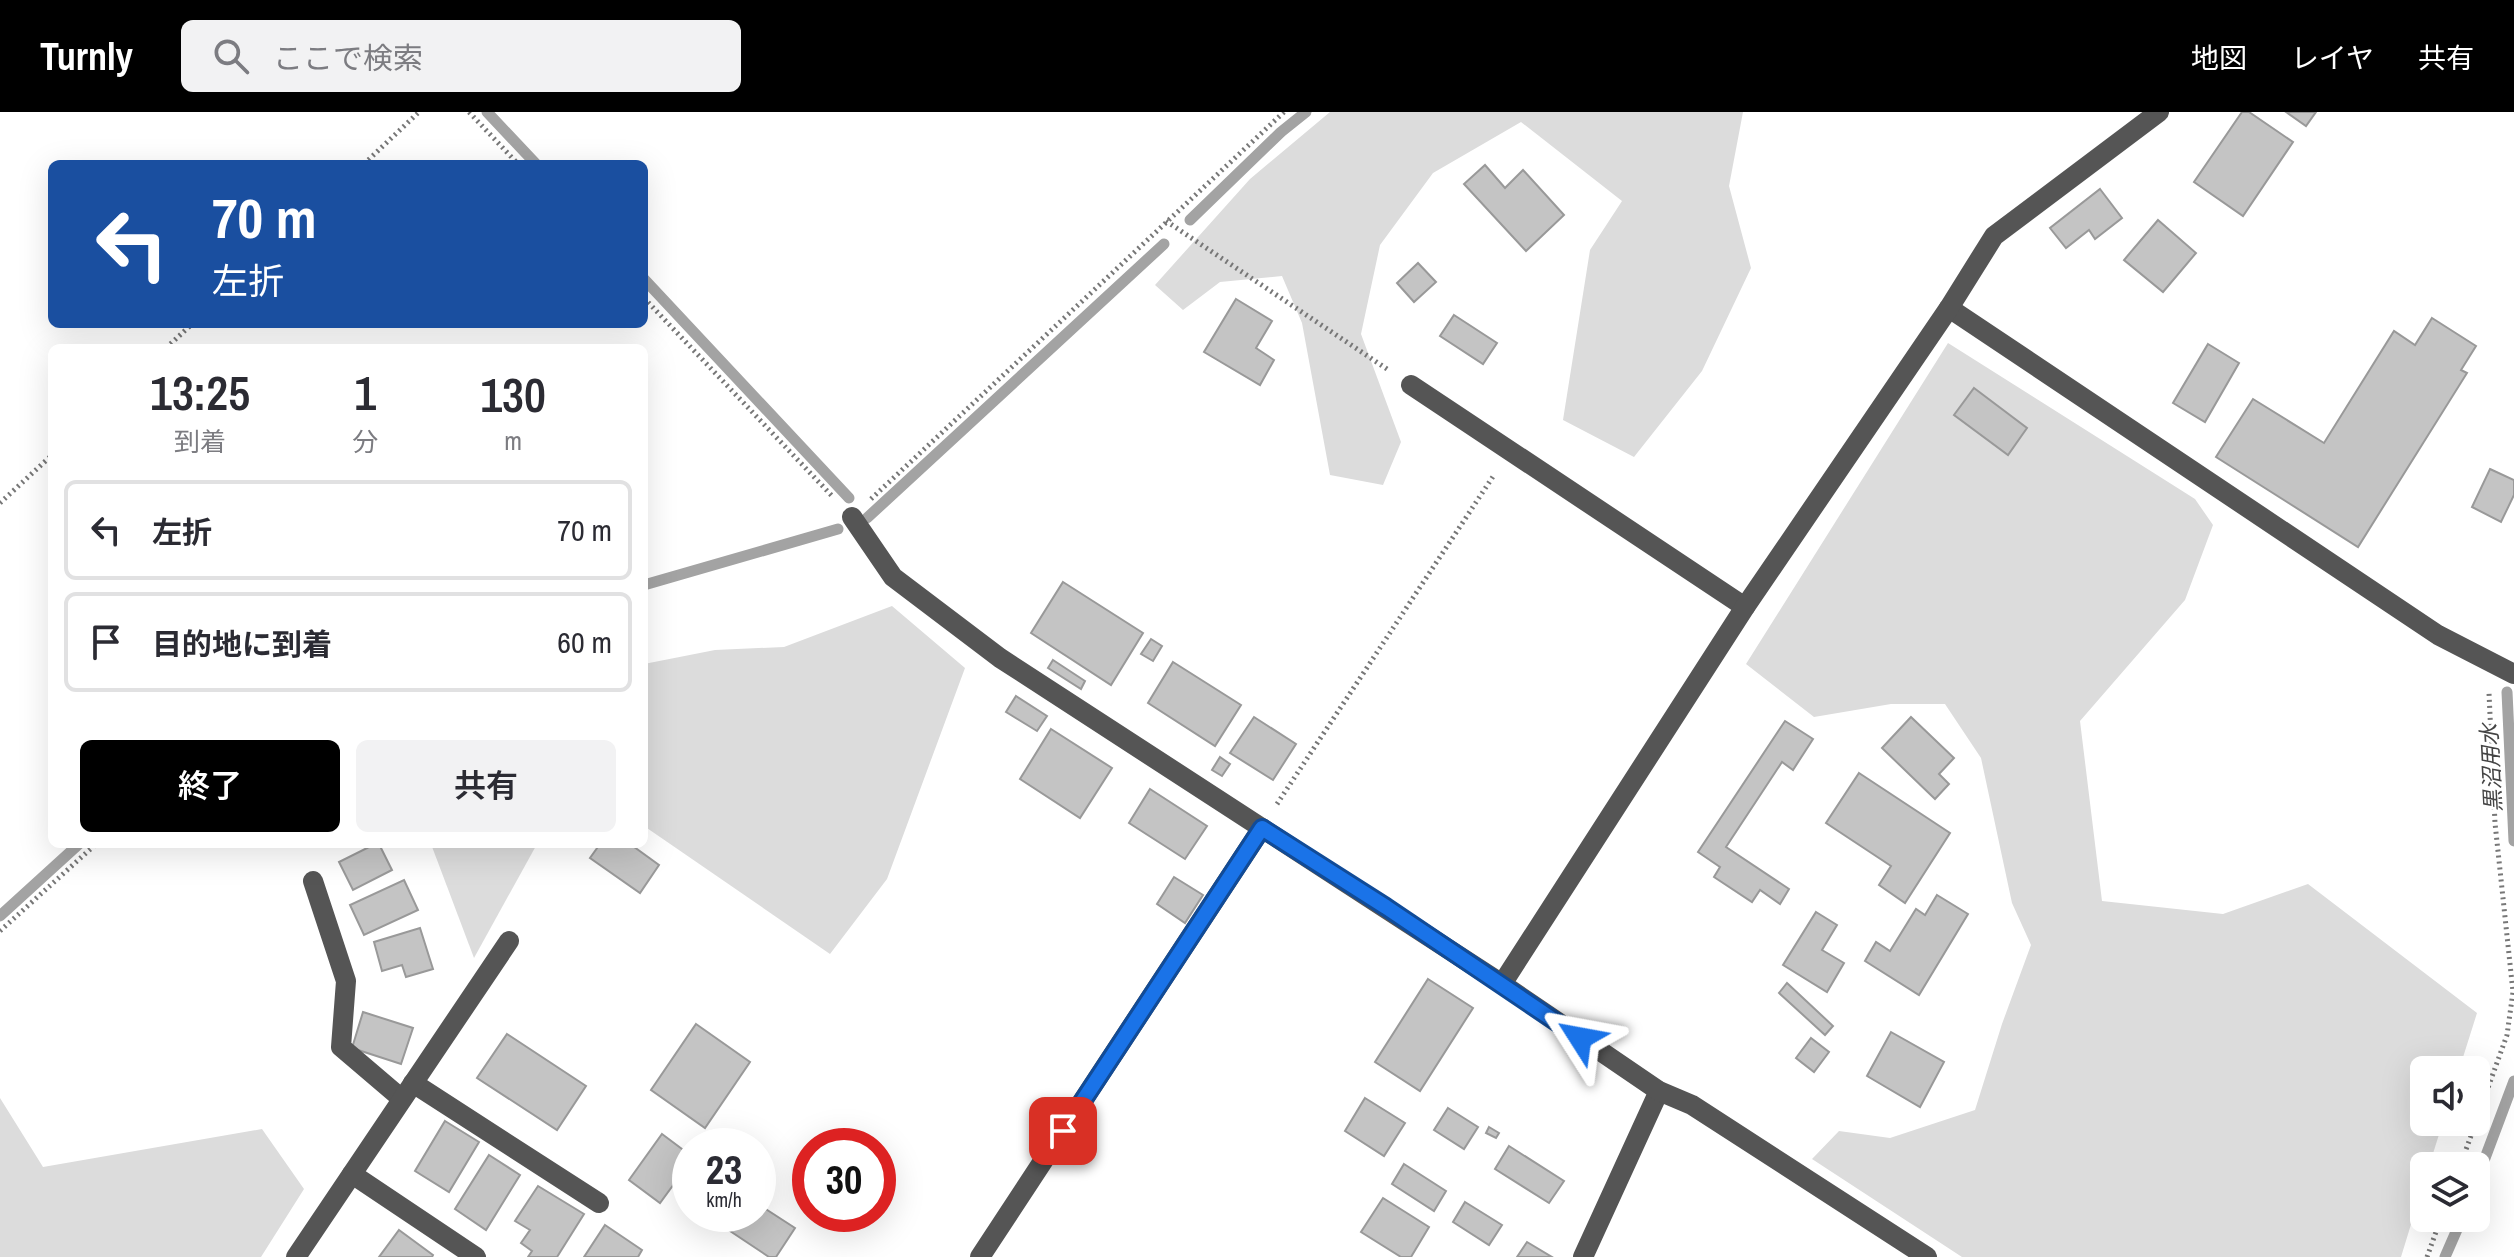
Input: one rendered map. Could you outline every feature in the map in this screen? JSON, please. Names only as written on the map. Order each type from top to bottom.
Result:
[{"type":"street","points":[[1502,984],[1745,607],[1949,308],[1994,236],[2159,112]]},
{"type":"street","points":[[1949,308],[2438,635],[2514,674]]},
{"type":"street","points":[[1411,385],[1745,607]]},
{"type":"street","points":[[852,517],[893,577],[1000,658],[1502,984],[1659,1091],[1692,1105],[1927,1257]]},
{"type":"street","points":[[980,1257],[1262,828]]},
{"type":"street","points":[[313,881],[346,981],[341,1047],[408,1091],[599,1203]]},
{"type":"street","points":[[296,1257],[509,941]]},
{"type":"street","points":[[1583,1257],[1659,1091]]},
{"type":"street","points":[[352,1174],[476,1257]]},
{"type":"path","points":[[368,160],[419,112]]},
{"type":"path","points":[[469,112],[514,160]]},
{"type":"path","points":[[648,302],[852,517],[1284,112]]},
{"type":"path","points":[[1166,221],[1411,385]]},
{"type":"path","points":[[170,344],[188,328]]},
{"type":"path","points":[[1262,828],[1510,451]]},
{"type":"path","points":[[0,503],[48,459]]},
{"type":"path","points":[[2489,687],[2495,823],[2513,992],[2507,1035],[2490,1082]]},
{"type":"path","points":[[0,931],[92,848]]},
{"type":"path","points":[[2427,1257],[2436,1232]]},
{"type":"shaded area","points":[[1330,112],[1743,112],[1729,186],[1751,268],[1702,371],[1634,457],[1563,420],[1590,250],[1622,201],[1521,122],[1433,173],[1380,245],[1361,334],[1401,442],[1383,485],[1330,475],[1302,323],[1282,276],[1220,282],[1183,310],[1155,285],[1250,179]]},
{"type":"shaded area","points":[[1948,343],[2195,499],[2213,525],[2185,600],[2080,721],[2102,901],[2223,914],[2308,884],[2477,1013],[2463,1056],[2410,1056],[2410,1136],[2439,1136],[2433,1152],[2410,1152],[2410,1228],[2401,1257],[1962,1257],[1812,1159],[1839,1131],[1890,1138],[1975,1110],[2031,945],[2012,903],[1981,758],[1945,704],[1891,704],[1814,717],[1746,664]]},
{"type":"shaded area","points":[[892,606],[965,668],[887,879],[830,954],[648,829],[648,663],[715,650],[784,647]]},
{"type":"shaded area","points":[[433,848],[535,848],[474,958]]},
{"type":"shaded area","points":[[0,1098],[43,1167],[262,1129],[304,1189],[261,1257],[0,1257]]},
{"type":"building","points":[[2242,112],[2249,112],[2293,142],[2243,216],[2194,182]]},
{"type":"building","points":[[2286,112],[2316,112],[2306,126]]},
{"type":"building","points":[[1485,165],[1505,188],[1523,170],[1564,215],[1526,251],[1464,184]]},
{"type":"building","points":[[2100,189],[2122,218],[2095,239],[2089,230],[2066,248],[2050,228]]},
{"type":"building","points":[[2158,220],[2196,253],[2163,292],[2124,260]]},
{"type":"building","points":[[1418,263],[1436,282],[1414,302],[1397,283]]},
{"type":"building","points":[[1236,299],[1272,321],[1256,348],[1274,360],[1260,385],[1204,352]]},
{"type":"building","points":[[1454,315],[1497,343],[1483,364],[1440,336]]},
{"type":"building","points":[[2432,318],[2476,346],[2461,370],[2467,373],[2358,547],[2216,457],[2253,399],[2324,443],[2394,331],[2415,345]]},
{"type":"building","points":[[2208,344],[2239,363],[2205,422],[2173,403]]},
{"type":"building","points":[[1974,388],[2027,428],[2008,455],[1954,415]]},
{"type":"building","points":[[2490,469],[2514,480],[2514,495],[2501,522],[2472,507]]},
{"type":"building","points":[[1063,582],[1143,633],[1111,685],[1031,633]]},
{"type":"building","points":[[1151,639],[1162,646],[1153,661],[1141,654]]},
{"type":"building","points":[[1053,660],[1085,681],[1081,689],[1048,668]]},
{"type":"building","points":[[1173,662],[1241,705],[1215,746],[1148,703]]},
{"type":"building","points":[[1016,696],[1047,716],[1037,731],[1006,712]]},
{"type":"building","points":[[1254,717],[1296,744],[1273,780],[1230,753]]},
{"type":"building","points":[[1911,717],[1954,758],[1939,774],[1949,784],[1935,799],[1882,748]]},
{"type":"building","points":[[1785,721],[1813,739],[1793,770],[1782,762],[1726,847],[1789,889],[1780,904],[1760,890],[1752,902],[1714,877],[1720,867],[1698,852]]},
{"type":"building","points":[[1051,729],[1112,768],[1080,818],[1020,779]]},
{"type":"building","points":[[1220,757],[1230,764],[1222,776],[1212,770]]},
{"type":"building","points":[[1859,773],[1950,833],[1905,903],[1879,885],[1891,866],[1826,823]]},
{"type":"building","points":[[1150,789],[1207,826],[1185,859],[1129,823]]},
{"type":"building","points":[[367,848],[381,848],[392,870],[353,890],[339,862]]},
{"type":"building","points":[[597,848],[636,848],[659,865],[640,893],[590,858]]},
{"type":"building","points":[[1174,877],[1203,895],[1185,923],[1157,904]]},
{"type":"building","points":[[404,880],[418,910],[364,935],[350,905]]},
{"type":"building","points":[[1937,895],[1968,914],[1919,995],[1865,961],[1876,942],[1890,951],[1916,909],[1925,915]]},
{"type":"building","points":[[1816,912],[1837,925],[1822,950],[1844,963],[1827,992],[1783,965]]},
{"type":"building","points":[[420,928],[433,969],[406,977],[402,965],[382,971],[374,942]]},
{"type":"building","points":[[1428,979],[1473,1008],[1420,1091],[1375,1062]]},
{"type":"building","points":[[1787,983],[1833,1026],[1825,1035],[1779,993]]},
{"type":"building","points":[[363,1012],[413,1028],[401,1064],[352,1048]]},
{"type":"building","points":[[696,1024],[750,1062],[705,1128],[651,1090]]},
{"type":"building","points":[[1891,1032],[1944,1062],[1920,1107],[1867,1076]]},
{"type":"building","points":[[507,1034],[586,1086],[557,1130],[477,1078]]},
{"type":"building","points":[[1811,1038],[1829,1052],[1814,1072],[1796,1058]]},
{"type":"building","points":[[1365,1098],[1405,1123],[1384,1156],[1345,1131]]},
{"type":"building","points":[[1448,1108],[1478,1127],[1464,1149],[1434,1130]]},
{"type":"building","points":[[445,1121],[479,1142],[449,1192],[415,1171]]},
{"type":"building","points":[[1489,1127],[1499,1133],[1496,1138],[1486,1133]]},
{"type":"building","points":[[662,1134],[672,1142],[672,1187],[660,1203],[629,1180]]},
{"type":"building","points":[[1509,1146],[1564,1181],[1549,1203],[1495,1169]]},
{"type":"building","points":[[489,1155],[520,1175],[486,1230],[455,1209]]},
{"type":"building","points":[[1404,1164],[1446,1191],[1434,1211],[1392,1184]]},
{"type":"building","points":[[538,1186],[584,1214],[557,1257],[528,1257],[532,1251],[521,1243],[530,1230],[515,1221]]},
{"type":"building","points":[[1383,1198],[1429,1227],[1411,1257],[1401,1257],[1361,1232]]},
{"type":"building","points":[[1465,1202],[1502,1225],[1489,1245],[1453,1222]]},
{"type":"building","points":[[776,1216],[792,1226],[792,1232],[776,1257],[769,1257],[732,1232],[776,1232]]},
{"type":"building","points":[[605,1225],[642,1250],[638,1257],[584,1257]]},
{"type":"building","points":[[399,1230],[433,1255],[432,1257],[379,1257]]},
{"type":"building","points":[[1527,1242],[1552,1257],[1517,1257]]},
{"type":"waterway","points":[[487,112],[532,160]]},
{"type":"waterway","points":[[1190,220],[1306,112]]},
{"type":"waterway","points":[[867,518],[1164,244]]},
{"type":"waterway","points":[[648,283],[849,498]]},
{"type":"waterway","points":[[648,584],[838,529]]},
{"type":"waterway","name":"黒沼用水","points":[[2507,692],[2514,841]]},
{"type":"waterway","points":[[0,916],[75,848]]},
{"type":"waterway","name":"黒沼用水","points":[[2487,1152],[2514,1081]]},
{"type":"waterway","name":"黒沼用水","points":[[2445,1257],[2456,1232]]},
{"type":"route","points":[[1063,1131],[1262,828],[1386,907],[1580,1038]]}]
